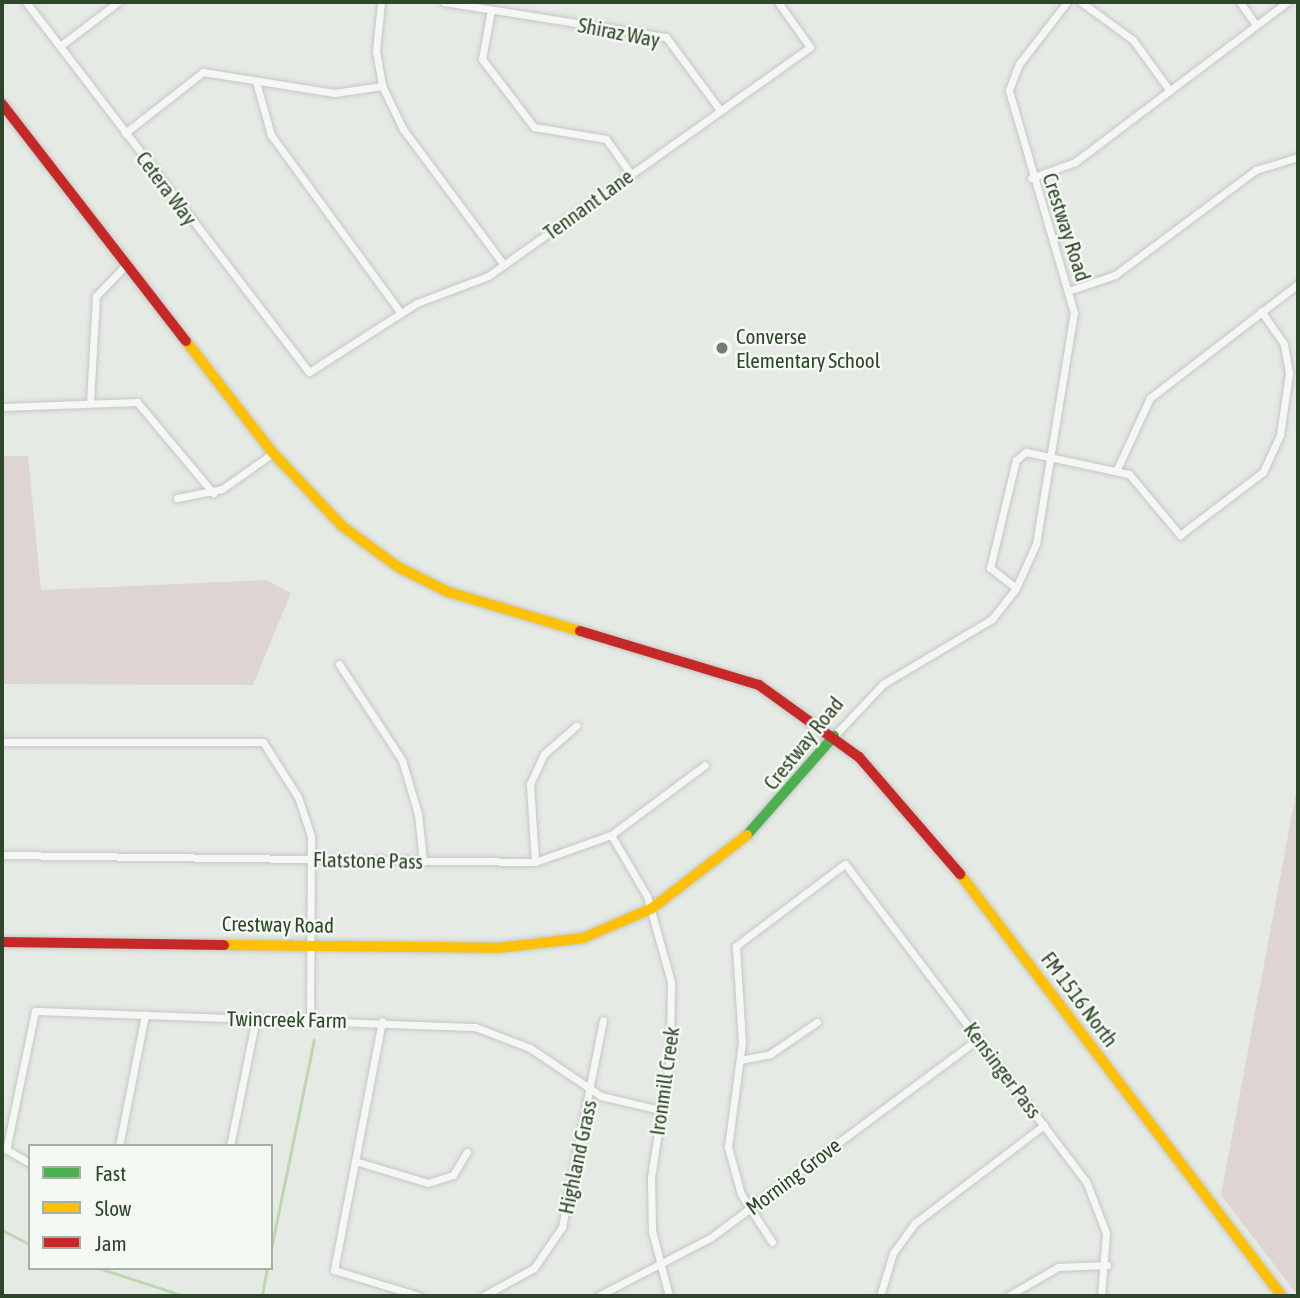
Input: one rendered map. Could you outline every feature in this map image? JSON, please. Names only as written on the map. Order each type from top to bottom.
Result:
[{"type":"main road","name":"FM 1516 North","points":[[2,104],[273,453],[324,512],[420,579],[729,673],[777,695],[834,736],[876,773],[945,854],[1282,1296]]},
{"type":"main road","name":"Crestway Road","points":[[2,942],[534,947],[583,938],[651,909],[753,830],[834,736]]},
{"type":"street","name":"Cetera Way","points":[[26,2],[309,372]]},
{"type":"street","points":[[60,46],[118,2]]},
{"type":"street","points":[[381,2],[376,51],[382,86],[403,129],[504,265]]},
{"type":"street","name":"Shiraz Way","points":[[444,2],[666,37],[720,110]]},
{"type":"street","name":"Tennant Lane","points":[[309,372],[401,313],[504,265],[810,47],[778,2]]},
{"type":"street","name":"Crestway Road","points":[[834,736],[872,692],[979,629],[1016,588],[1039,532],[1048,457],[1073,325],[1068,290],[1031,178],[1009,90],[1019,64],[1067,2]]},
{"type":"street","points":[[1081,2],[1133,40],[1170,90]]},
{"type":"street","points":[[1240,2],[1256,25]]},
{"type":"street","points":[[1031,178],[1075,162],[1287,2]]},
{"type":"street","points":[[491,10],[482,59],[534,127],[606,139],[630,173]]},
{"type":"street","points":[[125,133],[204,72],[348,94],[382,86]]},
{"type":"street","points":[[256,82],[271,135],[401,313]]},
{"type":"street","points":[[1068,290],[1115,275],[1256,170],[1298,157]]},
{"type":"street","points":[[90,403],[96,296],[127,264]]},
{"type":"street","points":[[1117,469],[1150,398],[1298,284]]},
{"type":"street","points":[[1016,588],[990,568],[1016,460],[1026,452],[1117,469],[1145,487],[1180,535],[1263,472],[1280,435],[1289,373],[1283,344],[1261,311]]},
{"type":"street","points":[[1289,373],[1298,373]]},
{"type":"street","points":[[2,407],[120,399],[148,408],[213,493]]},
{"type":"street","points":[[177,498],[213,493],[273,453]]},
{"type":"street","points":[[339,664],[402,760],[423,862]]},
{"type":"street","points":[[535,862],[530,784],[544,754],[576,726]]},
{"type":"street","points":[[2,742],[263,741],[301,804],[313,859],[310,1019]]},
{"type":"street","name":"Flatstone Pass","points":[[2,855],[535,862],[611,835],[705,765]]},
{"type":"street","name":"Ironmill Creek","points":[[611,835],[651,909],[673,1007],[650,1178],[658,1265],[669,1296]]},
{"type":"street","name":"Kensinger Pass","points":[[740,1060],[736,946],[845,864],[1092,1191],[1103,1221],[1107,1265],[1101,1296]]},
{"type":"street","name":"Twincreek Farm","points":[[4,1149],[35,1011],[444,1022],[497,1032],[592,1092],[660,1110]]},
{"type":"street","points":[[118,1144],[145,1015]]},
{"type":"street","points":[[230,1144],[256,1018]]},
{"type":"street","name":"Highland Grass","points":[[483,1296],[534,1268],[557,1238],[592,1092],[603,1020]]},
{"type":"street","points":[[383,1021],[334,1270],[419,1296]]},
{"type":"street","points":[[772,1242],[748,1209],[729,1147],[740,1060],[769,1054],[817,1022]]},
{"type":"street","name":"Morning Grove","points":[[598,1296],[658,1265],[748,1209],[979,1038]]},
{"type":"street","points":[[880,1296],[893,1253],[915,1223],[1044,1125]]},
{"type":"street","points":[[4,1149],[28,1162]]},
{"type":"street","points":[[355,1161],[428,1183],[453,1175],[467,1152]]},
{"type":"street","points":[[1008,1296],[1058,1267],[1107,1265]]},
{"type":"shaded area","points":[[2,456],[28,456],[41,590],[266,580],[291,593],[253,685],[2,684]]},
{"type":"shaded area","points":[[1298,782],[1298,1296],[1221,1195]]},
{"type":"waterway","points":[[273,1239],[314,1040]]},
{"type":"waterway","points":[[2,1230],[28,1243]]},
{"type":"waterway","points":[[105,1270],[184,1296]]},
{"type":"waterway","points":[[262,1296],[267,1270]]},
{"type":"traffic: fast","points":[[747,835],[834,736]]},
{"type":"traffic: slow","points":[[186,341],[273,453],[342,526],[398,567],[448,592],[580,631]]},
{"type":"traffic: slow","points":[[224,945],[498,948],[583,938],[651,909],[747,835]]},
{"type":"traffic: slow","points":[[960,874],[1282,1296]]},
{"type":"traffic: jam","points":[[2,104],[186,341]]},
{"type":"traffic: jam","points":[[580,631],[759,685],[859,757],[960,874]]},
{"type":"traffic: jam","points":[[2,942],[224,945]]},
{"type":"place","name":"Converse Elementary School","points":[[722,348]]}]
